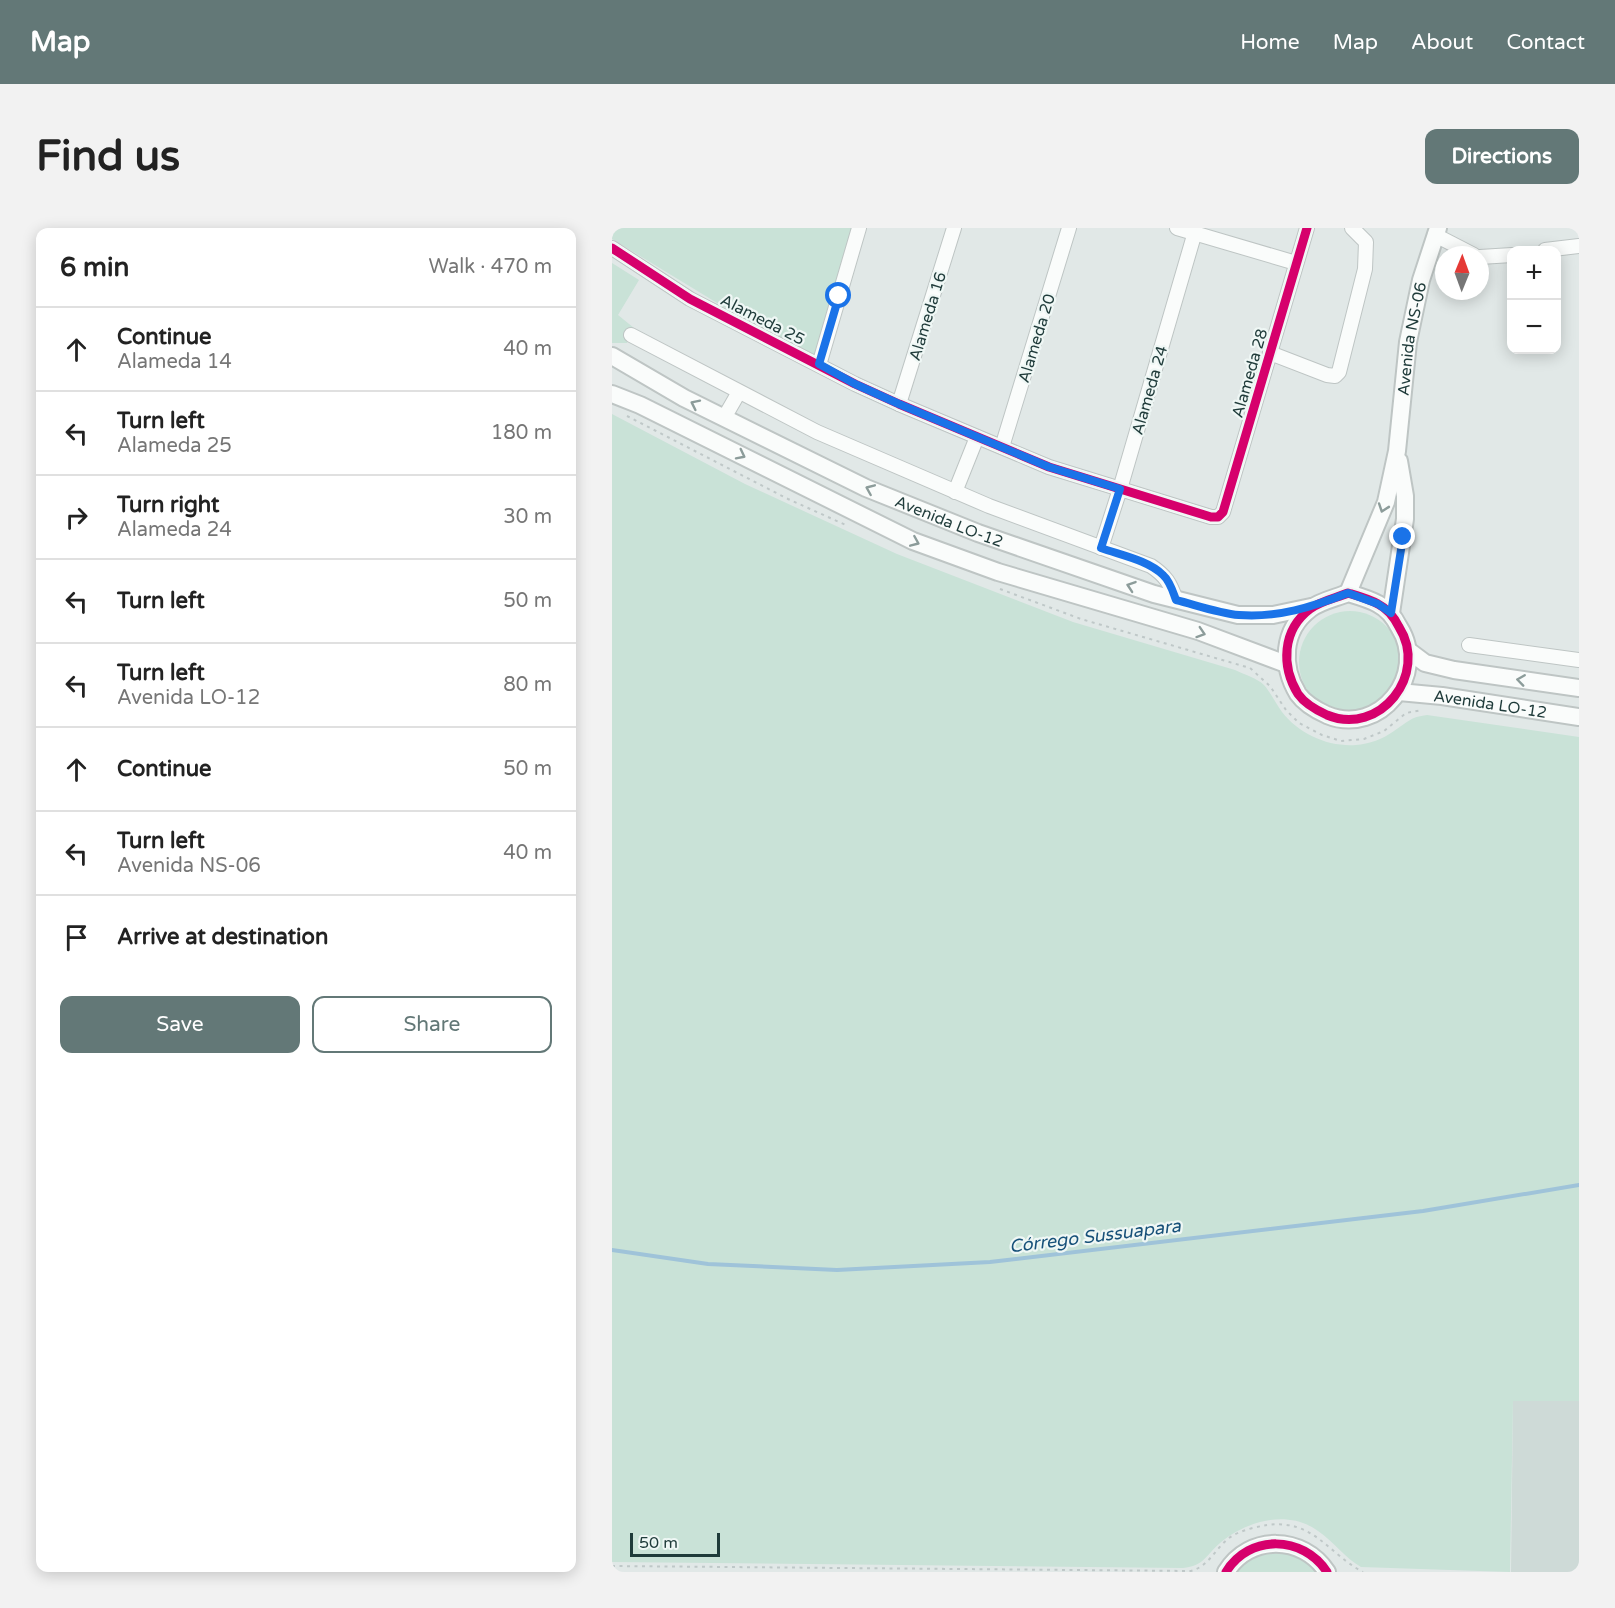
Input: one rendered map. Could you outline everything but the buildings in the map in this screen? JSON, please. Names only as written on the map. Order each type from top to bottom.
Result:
[{"type":"street","points":[[819,364],[859,228]]},
{"type":"street","name":"Alameda 16","points":[[899,404],[954,228]]},
{"type":"street","name":"Alameda 20","points":[[1002,447],[1069,228]]},
{"type":"street","points":[[1177,228],[1254,252],[1296,262]]},
{"type":"street","name":"Alameda 28","points":[[1211,517],[1218,517],[1223,512],[1307,228]]},
{"type":"street","points":[[1270,353],[1327,375],[1335,376],[1339,372],[1365,269],[1366,242],[1352,228]]},
{"type":"street","name":"Alameda 24","points":[[1101,548],[1195,232]]},
{"type":"street","points":[[1437,232],[1460,246]]},
{"type":"street","name":"Avenida NS-06","points":[[1348,593],[1386,502],[1397,451],[1408,342],[1421,280],[1437,232]]},
{"type":"street","points":[[1561,248],[1579,246]]},
{"type":"street","name":"Alameda 25","points":[[612,248],[690,298],[855,384],[899,404],[1049,467],[1211,517]]},
{"type":"street","points":[[1489,256],[1507,255]]},
{"type":"street","points":[[631,335],[817,432],[955,492],[1150,566],[1164,575],[1176,600]]},
{"type":"street","name":"Avenida LO-12","points":[[612,356],[684,398],[866,488],[968,529],[1176,600],[1238,615],[1273,615],[1311,607]]},
{"type":"street","points":[[724,418],[739,392]]},
{"type":"street","name":"Avenida LO-12","points":[[612,394],[640,405],[913,541],[998,572],[1198,632],[1286,664]]},
{"type":"street","points":[[955,492],[978,437]]},
{"type":"street","name":"Avenida NS-06","points":[[1391,613],[1406,519],[1405,495],[1397,451]]},
{"type":"street","points":[[1348,593],[1378,604],[1391,613],[1406,637],[1409,651],[1408,673],[1399,692],[1386,706],[1370,715],[1351,719],[1332,717],[1315,710],[1300,698],[1291,682],[1286,664],[1286,647],[1291,632],[1311,607],[1348,593]]},
{"type":"street","points":[[1469,645],[1579,660]]},
{"type":"street","name":"Avenida LO-12","points":[[1409,651],[1425,663],[1579,688]]},
{"type":"street","name":"Avenida LO-12","points":[[1399,692],[1442,696],[1579,717]]},
{"type":"street","points":[[1226,1572],[1236,1559],[1246,1552],[1260,1545],[1275,1543],[1290,1545],[1305,1551],[1317,1559],[1327,1572]]},
{"type":"path","points":[[612,1566],[1191,1571],[1202,1569],[1231,1537],[1256,1527],[1281,1523],[1301,1527],[1321,1539],[1350,1565],[1363,1572]]},
{"type":"shaded area","points":[[1513,1400],[1579,1401],[1579,1572],[1511,1572]]},
{"type":"green space","points":[[612,228],[859,228],[819,365],[612,239]]},
{"type":"green space","points":[[612,263],[639,280],[618,315],[634,328],[627,343],[612,343]]},
{"type":"green space","points":[[612,414],[745,484],[897,554],[1073,622],[1235,670],[1258,680],[1269,691],[1289,720],[1315,738],[1335,744],[1366,744],[1376,741],[1413,719],[1427,715],[1579,737],[1579,1401],[1513,1401],[1510,1572],[1361,1567],[1318,1531],[1294,1520],[1281,1519],[1255,1524],[1230,1535],[1196,1565],[1183,1568],[612,1562]]},
{"type":"green space","points":[[1350,611],[1370,615],[1386,626],[1397,642],[1401,662],[1397,682],[1386,698],[1370,709],[1350,713],[1330,709],[1314,698],[1303,682],[1299,662],[1303,642],[1314,626],[1330,615]]},
{"type":"green space","points":[[1274,1551],[1298,1557],[1318,1572],[1235,1572],[1252,1557]]},
{"type":"waterway","name":"Córrego Sussuapara","points":[[612,1250],[708,1264],[837,1270],[990,1262],[1423,1211],[1579,1185]]},
{"type":"cycle path","points":[[612,248],[690,299],[855,384],[899,404],[1049,467],[1211,517],[1218,517],[1223,512],[1307,228]]},
{"type":"cycle path","points":[[1348,593],[1375,602],[1385,608],[1395,620],[1407,645],[1408,664],[1403,681],[1394,697],[1381,709],[1365,717],[1347,719],[1327,715],[1304,701],[1292,683],[1287,649],[1294,627],[1310,609],[1348,593]]},
{"type":"cycle path","points":[[1226,1572],[1248,1551],[1276,1544],[1304,1551],[1317,1560],[1327,1572]]},
{"type":"route","points":[[839,296],[819,364],[899,404],[1049,467],[1120,489],[1101,548],[1150,566],[1164,575],[1176,600],[1238,615],[1273,615],[1311,607],[1348,593],[1378,604],[1391,613],[1403,537]]}]
